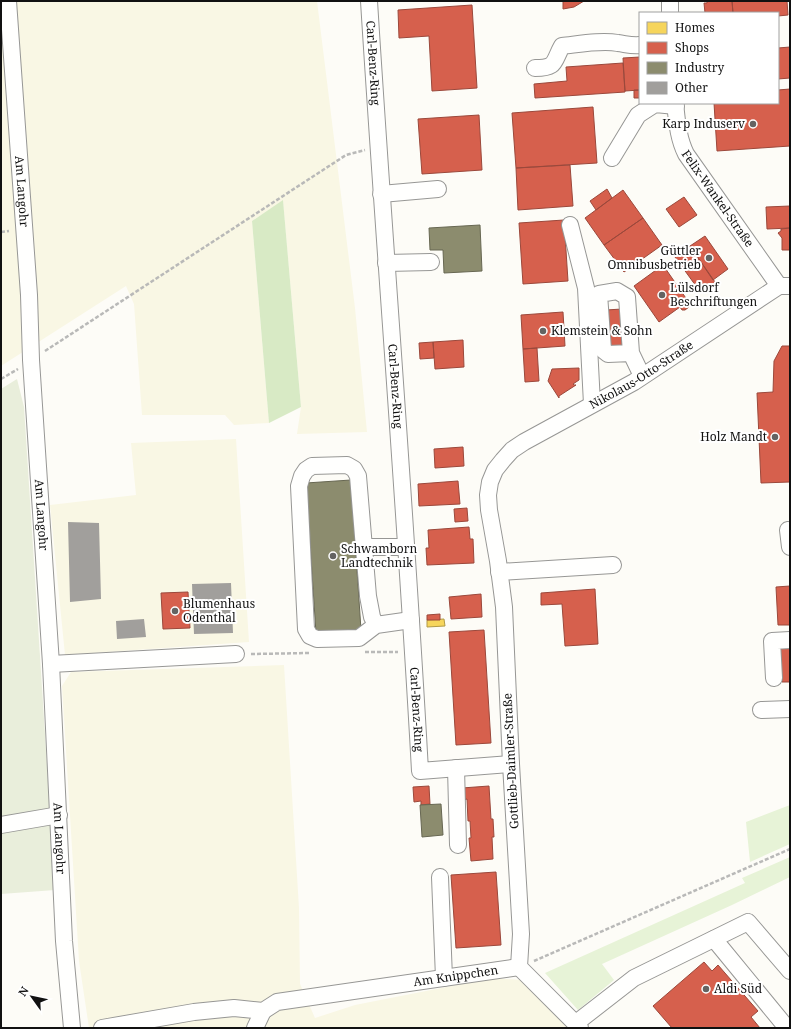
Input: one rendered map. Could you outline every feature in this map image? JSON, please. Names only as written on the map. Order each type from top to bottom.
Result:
[{"type":"street","name":"Am Langohr","points":[[8,1],[29,295],[31,360],[51,664],[64,941],[72,1028]]},
{"type":"street","name":"Carl-Benz-Ring","points":[[369,1],[420,771],[456,768]]},
{"type":"street","points":[[670,1],[670,12]]},
{"type":"street","points":[[535,68],[547,68],[555,62],[562,46],[584,43],[618,43],[639,46]]},
{"type":"street","points":[[612,158],[638,115],[655,104],[675,104]]},
{"type":"street","name":"Felix-Wankel-Straße","points":[[675,104],[677,124],[682,146],[686,154],[784,286]]},
{"type":"street","points":[[382,194],[438,189]]},
{"type":"street","points":[[570,225],[586,288],[592,404]]},
{"type":"street","points":[[386,263],[431,262]]},
{"type":"street","name":"Nikolaus-Otto-Straße","points":[[495,470],[512,450],[524,442],[642,376],[784,286]]},
{"type":"street","points":[[631,353],[642,376]]},
{"type":"street","points":[[376,625],[372,617],[368,596],[358,476],[354,469],[347,465],[312,466],[306,470],[302,476],[299,486],[306,628],[310,636],[317,639],[359,638],[376,625],[411,620]]},
{"type":"street","name":"Gottlieb-Daimler-Straße","points":[[495,470],[490,482],[488,495],[504,607],[511,764],[522,934],[519,968]]},
{"type":"street","points":[[788,530],[790,547]]},
{"type":"street","points":[[364,547],[406,547]]},
{"type":"street","points":[[499,572],[613,565]]},
{"type":"street","points":[[774,678],[772,641],[790,640]]},
{"type":"street","points":[[51,664],[236,654]]},
{"type":"street","points":[[761,710],[790,708]]},
{"type":"street","points":[[458,845],[456,768],[511,764]]},
{"type":"street","points":[[1,825],[59,815]]},
{"type":"street","points":[[440,878],[444,978]]},
{"type":"street","points":[[519,968],[578,1026],[634,978],[748,922],[790,970]]},
{"type":"street","points":[[714,939],[787,1028]]},
{"type":"street","name":"Am Knippchen","points":[[263,1011],[277,1002],[519,968]]},
{"type":"street","points":[[102,1028],[234,1008],[263,1011],[255,1028]]},
{"type":"path","points":[[31,360],[346,155],[362,150],[378,149]]},
{"type":"path","points":[[519,968],[790,849]]},
{"type":"shaded area","points":[[1,1],[317,1],[355,308],[367,432],[297,434],[301,407],[283,201],[252,221],[269,423],[234,425],[225,415],[142,415],[134,304],[126,286],[1,366]]},
{"type":"shaded area","points":[[236,439],[249,642],[65,655],[50,505],[136,495],[131,443]]},
{"type":"shaded area","points":[[284,665],[299,908],[300,984],[315,1018],[355,1005],[492,978],[523,980],[570,1028],[89,1028],[79,961],[62,686],[71,672]]},
{"type":"green space","points":[[283,200],[301,407],[269,423],[252,221]]},
{"type":"green space","points":[[17,379],[24,407],[55,890],[1,894],[1,389]]},
{"type":"green space","points":[[790,805],[790,844],[750,862],[746,822]]},
{"type":"green space","points":[[790,857],[790,877],[602,964],[614,980],[578,1010],[545,973],[745,883],[742,878]]},
{"type":"building: Homes","points":[[444,619],[445,626],[427,627],[427,620]]},
{"type":"building: Shops","points":[[563,1],[584,1],[574,7],[563,9]]},
{"type":"building: Shops","points":[[707,1],[732,1],[733,12],[705,12],[704,3],[707,3]]},
{"type":"building: Shops","points":[[732,1],[787,1],[788,15],[779,16],[779,12],[733,12]]},
{"type":"building: Shops","points":[[472,5],[477,88],[432,91],[429,36],[399,38],[398,10]]},
{"type":"building: Shops","points":[[790,47],[790,78],[779,79],[779,48]]},
{"type":"building: Shops","points":[[639,57],[639,90],[625,91],[623,58]]},
{"type":"building: Shops","points":[[623,63],[625,92],[535,98],[534,84],[567,81],[566,67]]},
{"type":"building: Shops","name":"Karp Induserv","points":[[790,89],[790,146],[717,151],[714,104],[779,104],[779,90]]},
{"type":"building: Shops","points":[[634,90],[639,90],[639,98],[634,98]]},
{"type":"building: Shops","points":[[593,107],[597,163],[516,168],[512,113]]},
{"type":"building: Shops","points":[[479,115],[482,170],[422,174],[418,119]]},
{"type":"building: Shops","points":[[570,165],[573,206],[518,210],[516,168]]},
{"type":"building: Shops","points":[[607,189],[612,198],[596,210],[590,201]]},
{"type":"building: Shops","points":[[623,190],[643,218],[604,245],[585,218]]},
{"type":"building: Shops","points":[[684,197],[697,215],[679,227],[666,209]]},
{"type":"building: Shops","points":[[790,206],[790,228],[767,229],[766,207]]},
{"type":"building: Shops","points":[[643,218],[662,245],[624,272],[604,245]]},
{"type":"building: Shops","points":[[564,220],[568,281],[523,284],[519,223]]},
{"type":"building: Shops","points":[[790,228],[790,250],[782,250],[782,238],[778,233],[781,229]]},
{"type":"building: Shops","name":"Güttler Omnibusbetrieb","points":[[705,236],[728,269],[713,280],[690,246]]},
{"type":"building: Shops","points":[[690,246],[715,282],[701,293],[675,257]]},
{"type":"building: Shops","name":"Lülsdorf Beschriftungen","points":[[663,265],[690,304],[685,310],[682,310],[680,307],[659,322],[634,286]]},
{"type":"building: Shops","points":[[622,309],[625,348],[609,349],[606,310]]},
{"type":"building: Shops","name":"Klemstein & Sohn","points":[[563,312],[565,346],[523,349],[521,315]]},
{"type":"building: Shops","points":[[463,340],[464,367],[435,369],[433,342]]},
{"type":"building: Shops","points":[[433,342],[434,358],[420,359],[419,343]]},
{"type":"building: Shops","name":"Holz Mandt","points":[[782,346],[790,346],[790,482],[761,483],[757,393],[773,392],[774,361]]},
{"type":"building: Shops","points":[[537,348],[539,381],[525,382],[523,349]]},
{"type":"building: Shops","points":[[579,368],[579,380],[573,384],[576,385],[559,396],[559,398],[548,381],[552,369]]},
{"type":"building: Shops","points":[[463,447],[464,466],[435,468],[434,449]]},
{"type":"building: Shops","points":[[458,481],[460,504],[419,506],[418,484]]},
{"type":"building: Shops","points":[[467,508],[468,521],[455,522],[454,509]]},
{"type":"building: Shops","points":[[469,527],[470,539],[473,539],[474,563],[427,565],[426,548],[429,548],[428,530]]},
{"type":"building: Shops","points":[[790,586],[790,625],[778,625],[776,587]]},
{"type":"building: Shops","points":[[595,589],[598,644],[565,646],[562,604],[541,605],[541,593]]},
{"type":"building: Shops","name":"Blumenhaus Odenthal","points":[[188,592],[190,628],[163,629],[161,593]]},
{"type":"building: Shops","points":[[481,594],[482,617],[451,619],[449,597]]},
{"type":"building: Shops","points":[[440,614],[440,620],[427,620],[427,615]]},
{"type":"building: Shops","points":[[484,630],[491,743],[456,745],[449,632]]},
{"type":"building: Shops","points":[[790,646],[790,682],[782,682],[780,647]]},
{"type":"building: Shops","points":[[429,786],[430,804],[421,805],[421,801],[414,802],[413,787]]},
{"type":"building: Shops","points":[[489,786],[491,819],[493,819],[494,837],[492,837],[493,859],[471,861],[469,838],[471,838],[470,821],[468,821],[467,799],[463,800],[462,788]]},
{"type":"building: Shops","points":[[496,872],[501,945],[456,948],[451,875]]},
{"type":"building: Shops","name":"Aldi Süd","points":[[704,962],[712,971],[718,965],[758,1011],[751,1017],[760,1028],[672,1028],[653,1006]]},
{"type":"building: Industry","points":[[480,225],[482,271],[444,273],[443,250],[430,250],[429,228]]},
{"type":"building: Industry","name":"Schwamborn Landtechnik","points":[[351,480],[361,630],[316,633],[306,483]]},
{"type":"building: Industry","points":[[441,804],[443,835],[422,837],[420,805]]},
{"type":"building: Other","points":[[68,522],[99,523],[101,599],[70,602]]},
{"type":"building: Other","points":[[231,583],[233,633],[194,634],[192,584]]},
{"type":"building: Other","points":[[144,619],[146,637],[117,639],[116,621]]},
{"type":"place","name":"Karp Induserv","points":[[753,124]]},
{"type":"place","name":"Güttler Omnibusbetrieb","points":[[709,258]]},
{"type":"place","name":"Lülsdorf Beschriftungen","points":[[662,295]]},
{"type":"place","name":"Klemstein & Sohn","points":[[543,331]]},
{"type":"place","name":"Holz Mandt","points":[[775,437]]},
{"type":"place","name":"Schwamborn Landtechnik","points":[[333,556]]},
{"type":"place","name":"Blumenhaus Odenthal","points":[[175,611]]},
{"type":"place","name":"Aldi Süd","points":[[706,989]]}]
